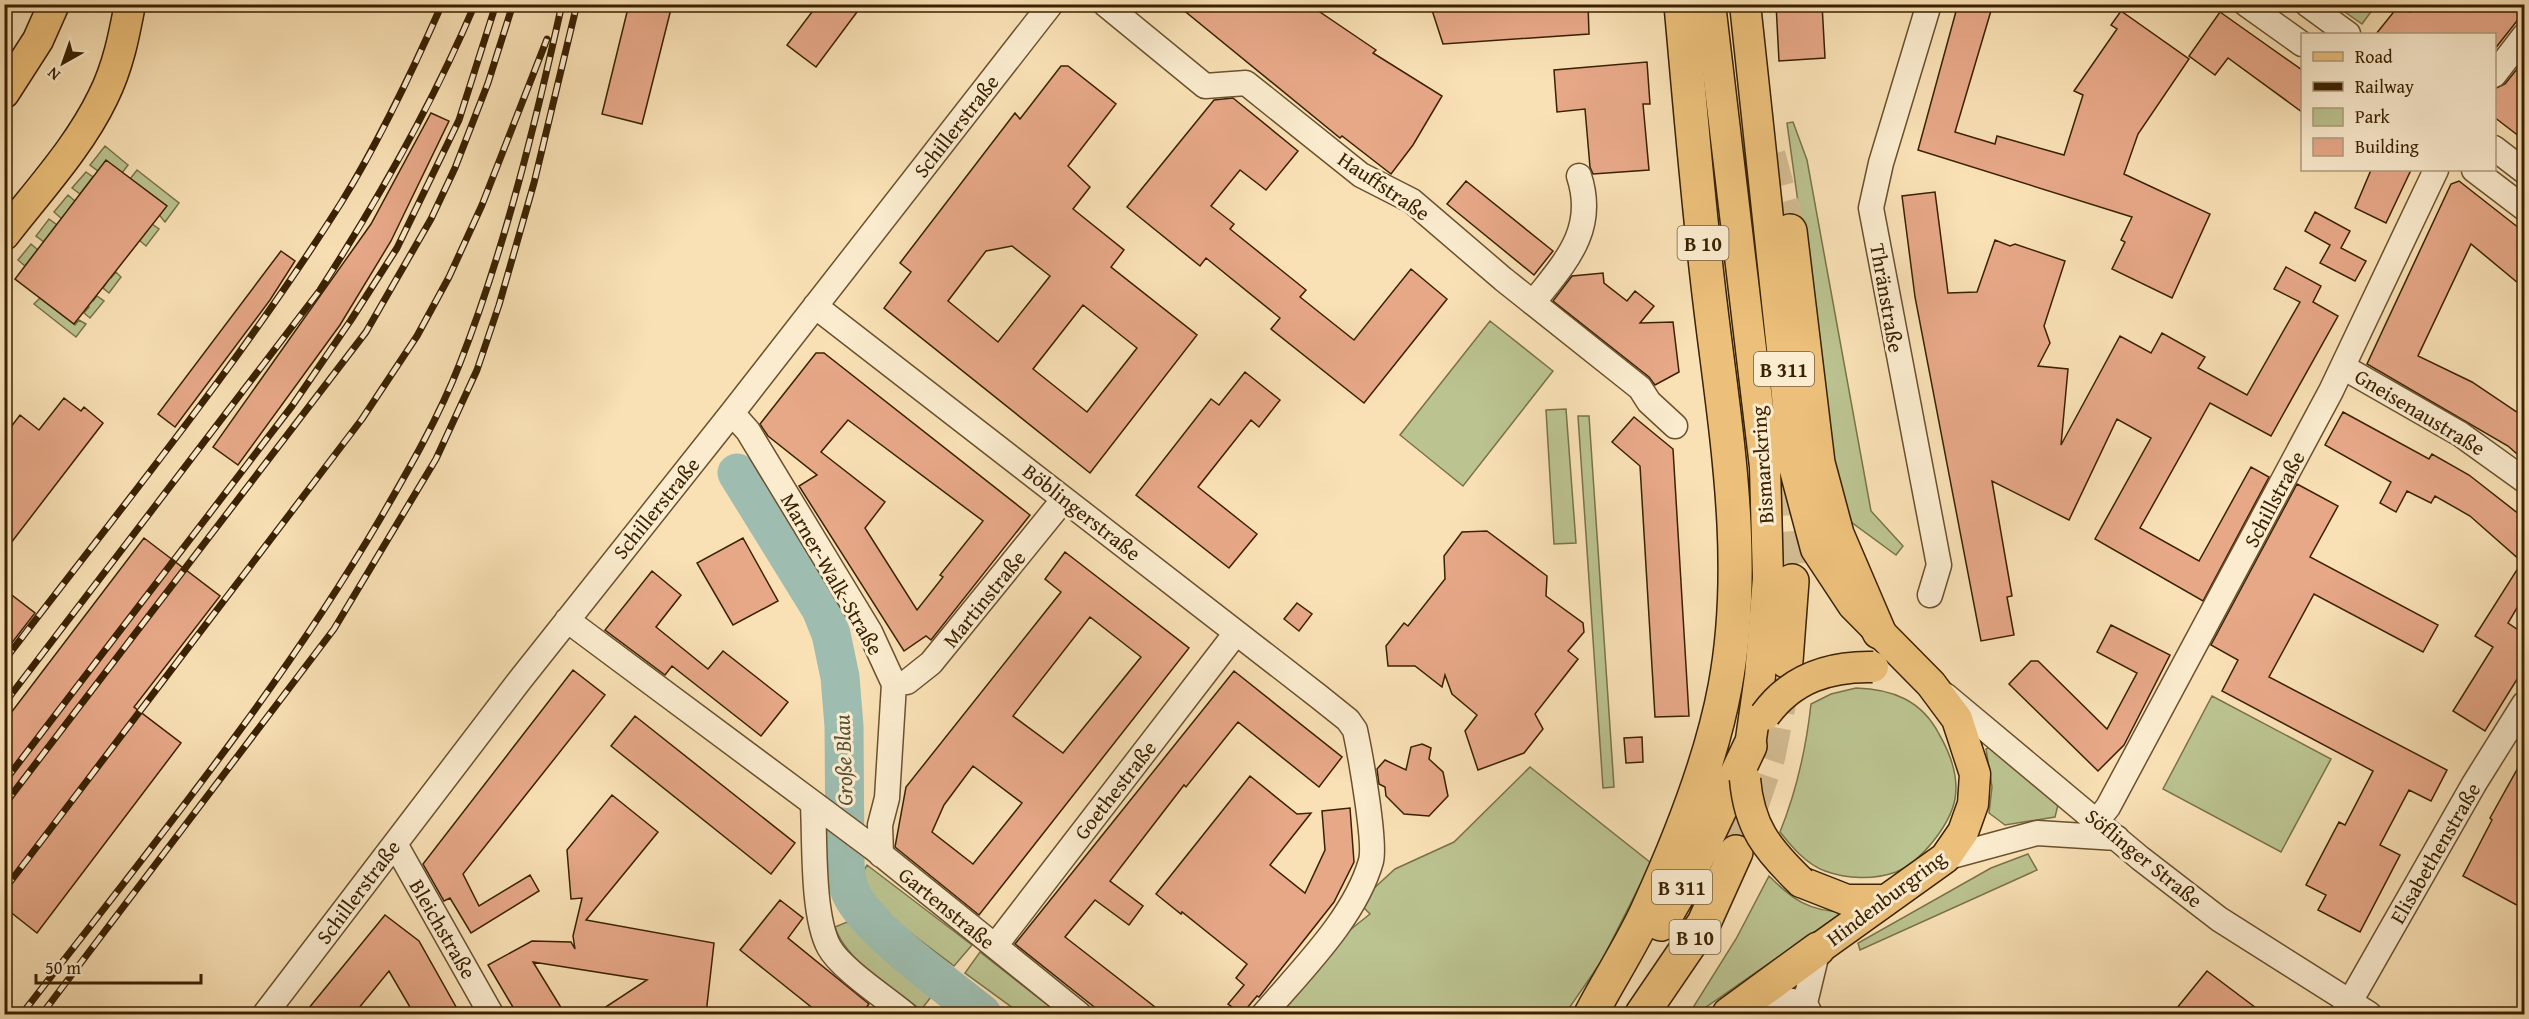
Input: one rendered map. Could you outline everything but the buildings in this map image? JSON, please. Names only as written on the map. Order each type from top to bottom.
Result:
[{"type":"highway","name":"B 10","points":[[1593,1014],[1647,911],[1676,843],[1705,762],[1725,687],[1730,642],[1735,570],[1731,481],[1701,230],[1681,5]]},
{"type":"highway","points":[[1790,231],[1818,463],[1837,534],[1879,632]]},
{"type":"highway","points":[[1786,661],[1792,581]]},
{"type":"highway","name":"B 311","points":[[1593,1014],[1616,991],[1653,938],[1688,877],[1750,746]]},
{"type":"highway","name":"B 10","points":[[1642,1014],[1704,923],[1736,852]]},
{"type":"highway","name":"B 311","points":[[1729,1014],[1818,949]]},
{"type":"main road","points":[[4,93],[38,40],[54,4]]},
{"type":"main road","points":[[4,235],[87,125],[102,100],[119,56],[130,4]]},
{"type":"main road","name":"Bismarckring","points":[[1710,4],[1765,467],[1768,578],[1760,676],[1745,779],[1751,816],[1771,852],[1801,882],[1847,900],[1886,900]]},
{"type":"main road","name":"Bismarckring","points":[[1745,4],[1795,470],[1816,549],[1853,605],[1931,684]]},
{"type":"main road","points":[[1750,746],[1765,715],[1784,693],[1801,681],[1822,672],[1847,666],[1873,667],[1931,684]]},
{"type":"main road","name":"Hindenburgring","points":[[1818,949],[1945,858],[1963,832],[1973,804],[1975,774],[1958,719],[1931,684]]},
{"type":"street","name":"Schillerstraße","points":[[265,1014],[567,620],[732,413],[1051,4]]},
{"type":"street","name":"Hauffstraße","points":[[1105,4],[1205,86],[1246,83],[1360,175],[1412,201],[1533,303],[1640,388],[1650,402],[1675,426]]},
{"type":"street","name":"Thränstraße","points":[[1929,4],[1881,163],[1871,208],[1939,566],[1930,595]]},
{"type":"street","points":[[2246,4],[2301,43]]},
{"type":"street","points":[[2307,4],[2347,33]]},
{"type":"street","points":[[2496,72],[2524,36]]},
{"type":"street","points":[[2496,150],[2524,171]]},
{"type":"street","name":"Schillstraße","points":[[2097,820],[2108,807],[2331,391],[2436,171]]},
{"type":"street","points":[[2475,171],[2524,208]]},
{"type":"street","points":[[1533,303],[1577,242],[1584,208],[1584,192],[1579,176]]},
{"type":"street","name":"Böblingerstraße","points":[[815,306],[1348,720],[1355,730],[1372,860],[1351,909],[1264,1014]]},
{"type":"street","name":"Gneisenaustraße","points":[[2343,367],[2460,434],[2524,480]]},
{"type":"street","name":"Marner-Walk-Straße","points":[[732,413],[748,431],[870,632],[894,684],[886,798],[877,851]]},
{"type":"street","name":"Martinstraße","points":[[894,684],[907,682],[931,663],[1064,499]]},
{"type":"street","name":"Gartenstraße","points":[[567,620],[877,851],[1078,1014]]},
{"type":"street","name":"Goethestraße","points":[[994,946],[1236,633]]},
{"type":"street","name":"Söflinger Straße","points":[[1931,684],[2219,919],[2354,1011]]},
{"type":"street","name":"Elisabethenstraße","points":[[2354,1011],[2474,784],[2524,704]]},
{"type":"street","points":[[818,808],[819,911],[829,948],[842,962],[905,1014]]},
{"type":"street","points":[[1945,858],[2037,833],[2117,838]]},
{"type":"street","name":"Bleichstraße","points":[[395,844],[491,1014]]},
{"type":"street","points":[[1756,995],[1807,1009],[1818,949]]},
{"type":"green space","points":[[2335,5],[2376,5],[2362,24]]},
{"type":"green space","points":[[1793,122],[1807,160],[1871,511],[1903,546],[1896,555],[1847,519],[1833,454],[1787,123]]},
{"type":"green space","points":[[105,146],[128,165],[122,173],[98,171],[90,165]]},
{"type":"green space","points":[[137,170],[179,203],[165,222],[130,179]]},
{"type":"green space","points":[[86,172],[93,177],[80,194],[72,188]]},
{"type":"green space","points":[[68,195],[76,202],[62,219],[54,212]]},
{"type":"green space","points":[[49,219],[57,225],[44,242],[36,236]]},
{"type":"green space","points":[[152,224],[159,229],[146,246],[139,240]]},
{"type":"green space","points":[[31,244],[38,250],[25,266],[18,260]]},
{"type":"green space","points":[[95,265],[111,278],[116,272],[121,277],[109,293],[103,288],[107,282],[91,270]]},
{"type":"green space","points":[[77,289],[93,301],[97,296],[104,301],[90,318],[84,313],[89,307],[73,294]]},
{"type":"green space","points":[[40,298],[75,325],[79,320],[86,324],[76,337],[34,304]]},
{"type":"green space","points":[[1490,321],[1553,371],[1463,486],[1400,435]]},
{"type":"green space","points":[[1566,409],[1576,543],[1554,544],[1546,410]]},
{"type":"green space","points":[[1578,416],[1589,416],[1614,787],[1603,788]]},
{"type":"green space","points":[[1856,688],[1894,694],[1915,705],[1924,713],[1947,749],[1956,782],[1955,799],[1947,820],[1933,842],[1915,860],[1888,875],[1860,878],[1842,876],[1818,868],[1800,854],[1780,832],[1800,769],[1811,704],[1831,694]]},
{"type":"green space","points":[[2212,696],[2331,759],[2281,852],[2163,789]]},
{"type":"green space","points":[[1990,747],[2059,801],[2055,817],[2005,825],[1989,813],[1992,787],[1986,749]]},
{"type":"green space","points":[[1530,767],[1651,863],[1601,962],[1565,1014],[1275,1014],[1331,945],[1370,914],[1362,906],[1371,891],[1395,869],[1454,842]]},
{"type":"green space","points":[[2028,854],[2037,870],[1860,950],[1858,943],[1991,868]]},
{"type":"green space","points":[[867,865],[972,945],[954,966],[915,937],[879,904],[860,877]]},
{"type":"green space","points":[[1769,876],[1802,903],[1820,909],[1843,912],[1696,1014],[1689,1014],[1736,939]]},
{"type":"green space","points":[[847,922],[934,993],[921,1010],[871,973],[849,951],[835,927]]},
{"type":"green space","points":[[980,952],[1059,1014],[1021,1014],[965,973]]},
{"type":"waterway","name":"Große Blau","points":[[737,473],[821,609],[831,634],[840,677],[844,726],[845,863],[847,882],[852,895],[865,913],[895,944],[982,1014]]},
{"type":"tunnel","points":[[1769,155],[1790,231]]},
{"type":"tunnel","points":[[1778,434],[1792,581]]},
{"type":"tunnel","points":[[1736,852],[1769,756],[1784,681]]},
{"type":"railway","points":[[4,661],[178,435],[262,321],[302,262],[369,155],[442,4]]},
{"type":"railway","points":[[4,704],[320,290],[363,221],[423,115],[475,4]]},
{"type":"railway","points":[[4,782],[292,406],[397,248],[459,120],[496,4]]},
{"type":"railway","points":[[4,805],[366,332],[431,219],[455,168],[488,83],[513,4]]},
{"type":"railway","points":[[22,1014],[163,833],[254,711],[340,584],[423,442],[460,363],[505,231],[530,140],[562,4]]},
{"type":"railway","points":[[42,1014],[334,629],[436,459],[477,370],[499,305],[534,183],[577,4]]},
{"type":"railway","points":[[4,890],[362,419],[417,336],[449,277],[482,205],[547,39]]}]
